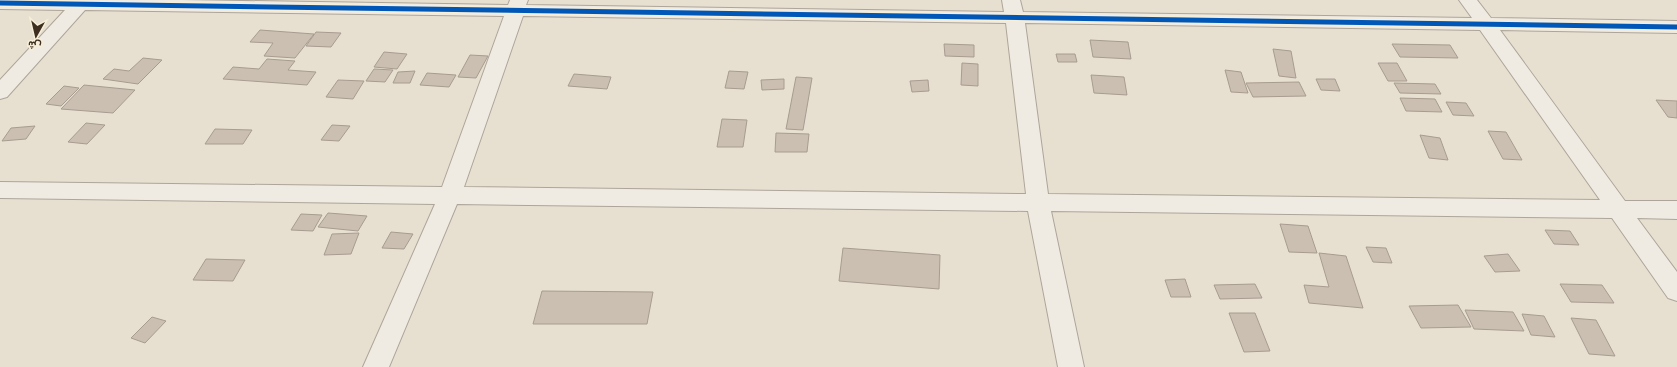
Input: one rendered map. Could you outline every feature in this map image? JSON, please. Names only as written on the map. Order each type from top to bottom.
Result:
[{"type":"street","points":[[1468,0],[1677,291]]},
{"type":"street","points":[[0,3],[82,2],[1013,9],[1486,25],[1677,27]]},
{"type":"street","points":[[0,92],[82,2]]},
{"type":"street","points":[[376,367],[450,195],[517,6]]},
{"type":"street","points":[[1013,9],[1038,203],[1071,367]]},
{"type":"street","points":[[0,190],[1620,211],[1677,210]]},
{"type":"building","points":[[260,30],[314,34],[295,58],[264,56],[273,43],[250,42]]},
{"type":"building","points":[[316,32],[341,33],[331,47],[306,46]]},
{"type":"building","points":[[1090,40],[1128,42],[1131,59],[1093,57]]},
{"type":"building","points":[[944,44],[974,45],[974,57],[945,56]]},
{"type":"building","points":[[1392,44],[1450,45],[1458,58],[1400,57]]},
{"type":"building","points":[[1273,49],[1291,51],[1296,78],[1279,76]]},
{"type":"building","points":[[384,52],[407,54],[397,69],[374,67]]},
{"type":"building","points":[[1056,54],[1075,54],[1077,62],[1058,62]]},
{"type":"building","points":[[470,55],[488,56],[476,78],[458,77]]},
{"type":"building","points":[[143,58],[162,60],[138,84],[103,79],[114,69],[129,71]]},
{"type":"building","points":[[267,59],[295,61],[288,70],[316,72],[307,85],[223,79],[233,67],[259,69]]},
{"type":"building","points":[[962,63],[978,64],[978,86],[961,85]]},
{"type":"building","points":[[1378,63],[1397,63],[1407,81],[1388,81]]},
{"type":"building","points":[[374,69],[393,70],[385,82],[366,81]]},
{"type":"building","points":[[1225,70],[1241,72],[1248,93],[1231,92]]},
{"type":"building","points":[[415,71],[410,83],[393,83],[398,72]]},
{"type":"building","points":[[729,71],[748,72],[744,89],[725,88]]},
{"type":"building","points":[[427,73],[456,75],[449,87],[420,85]]},
{"type":"building","points":[[574,74],[611,77],[607,89],[568,86]]},
{"type":"building","points":[[1091,75],[1124,77],[1127,95],[1094,93]]},
{"type":"building","points":[[796,77],[812,78],[803,130],[786,129]]},
{"type":"building","points":[[784,79],[784,89],[762,90],[761,80]]},
{"type":"building","points":[[1316,79],[1335,79],[1340,91],[1321,90]]},
{"type":"building","points":[[338,80],[364,81],[353,99],[326,97]]},
{"type":"building","points":[[928,80],[929,91],[912,92],[910,81]]},
{"type":"building","points":[[1299,82],[1306,96],[1253,97],[1246,83]]},
{"type":"building","points":[[1394,83],[1435,84],[1441,94],[1400,93]]},
{"type":"building","points":[[84,85],[135,90],[113,113],[61,109]]},
{"type":"building","points":[[64,86],[79,88],[61,106],[46,104]]},
{"type":"building","points":[[1400,98],[1435,99],[1442,112],[1406,111]]},
{"type":"building","points":[[1656,100],[1677,101],[1677,118],[1668,117]]},
{"type":"building","points":[[1446,102],[1466,103],[1474,116],[1453,115]]},
{"type":"building","points":[[722,119],[747,120],[743,147],[717,147]]},
{"type":"building","points":[[86,123],[105,125],[87,144],[68,142]]},
{"type":"building","points":[[332,125],[350,126],[339,141],[321,140]]},
{"type":"building","points":[[35,126],[26,139],[2,141],[11,128]]},
{"type":"building","points":[[215,129],[252,130],[243,144],[205,144]]},
{"type":"building","points":[[1488,131],[1506,132],[1522,160],[1503,159]]},
{"type":"building","points":[[776,133],[809,134],[807,152],[775,152]]},
{"type":"building","points":[[1420,135],[1440,138],[1448,160],[1429,158]]},
{"type":"building","points":[[328,213],[367,216],[358,231],[318,227]]},
{"type":"building","points":[[301,214],[322,215],[313,231],[291,230]]},
{"type":"building","points":[[1280,224],[1308,226],[1317,253],[1289,252]]},
{"type":"building","points":[[1545,230],[1570,231],[1579,245],[1554,244]]},
{"type":"building","points":[[391,232],[413,234],[404,249],[382,248]]},
{"type":"building","points":[[359,233],[351,254],[324,255],[332,234]]},
{"type":"building","points":[[1366,247],[1386,248],[1392,263],[1373,262]]},
{"type":"building","points":[[843,248],[940,255],[939,289],[839,281]]},
{"type":"building","points":[[1319,253],[1346,256],[1363,308],[1309,303],[1304,285],[1329,287]]},
{"type":"building","points":[[1508,254],[1520,271],[1495,272],[1484,256]]},
{"type":"building","points":[[206,259],[245,260],[233,281],[193,280]]},
{"type":"building","points":[[1185,279],[1191,297],[1171,297],[1165,280]]},
{"type":"building","points":[[1255,284],[1262,298],[1220,299],[1214,285]]},
{"type":"building","points":[[1560,284],[1602,285],[1614,303],[1571,302]]},
{"type":"building","points":[[542,291],[653,292],[647,324],[533,324]]},
{"type":"building","points":[[1458,305],[1471,327],[1421,328],[1409,306]]},
{"type":"building","points":[[1465,310],[1513,312],[1524,331],[1474,329]]},
{"type":"building","points":[[1229,313],[1255,313],[1270,351],[1244,352]]},
{"type":"building","points":[[1522,314],[1544,316],[1555,337],[1531,335]]},
{"type":"building","points":[[152,317],[166,321],[145,343],[131,338]]},
{"type":"building","points":[[1571,318],[1596,320],[1615,356],[1589,354]]},
{"type":"cycle path","points":[[0,3],[1677,27]]}]
